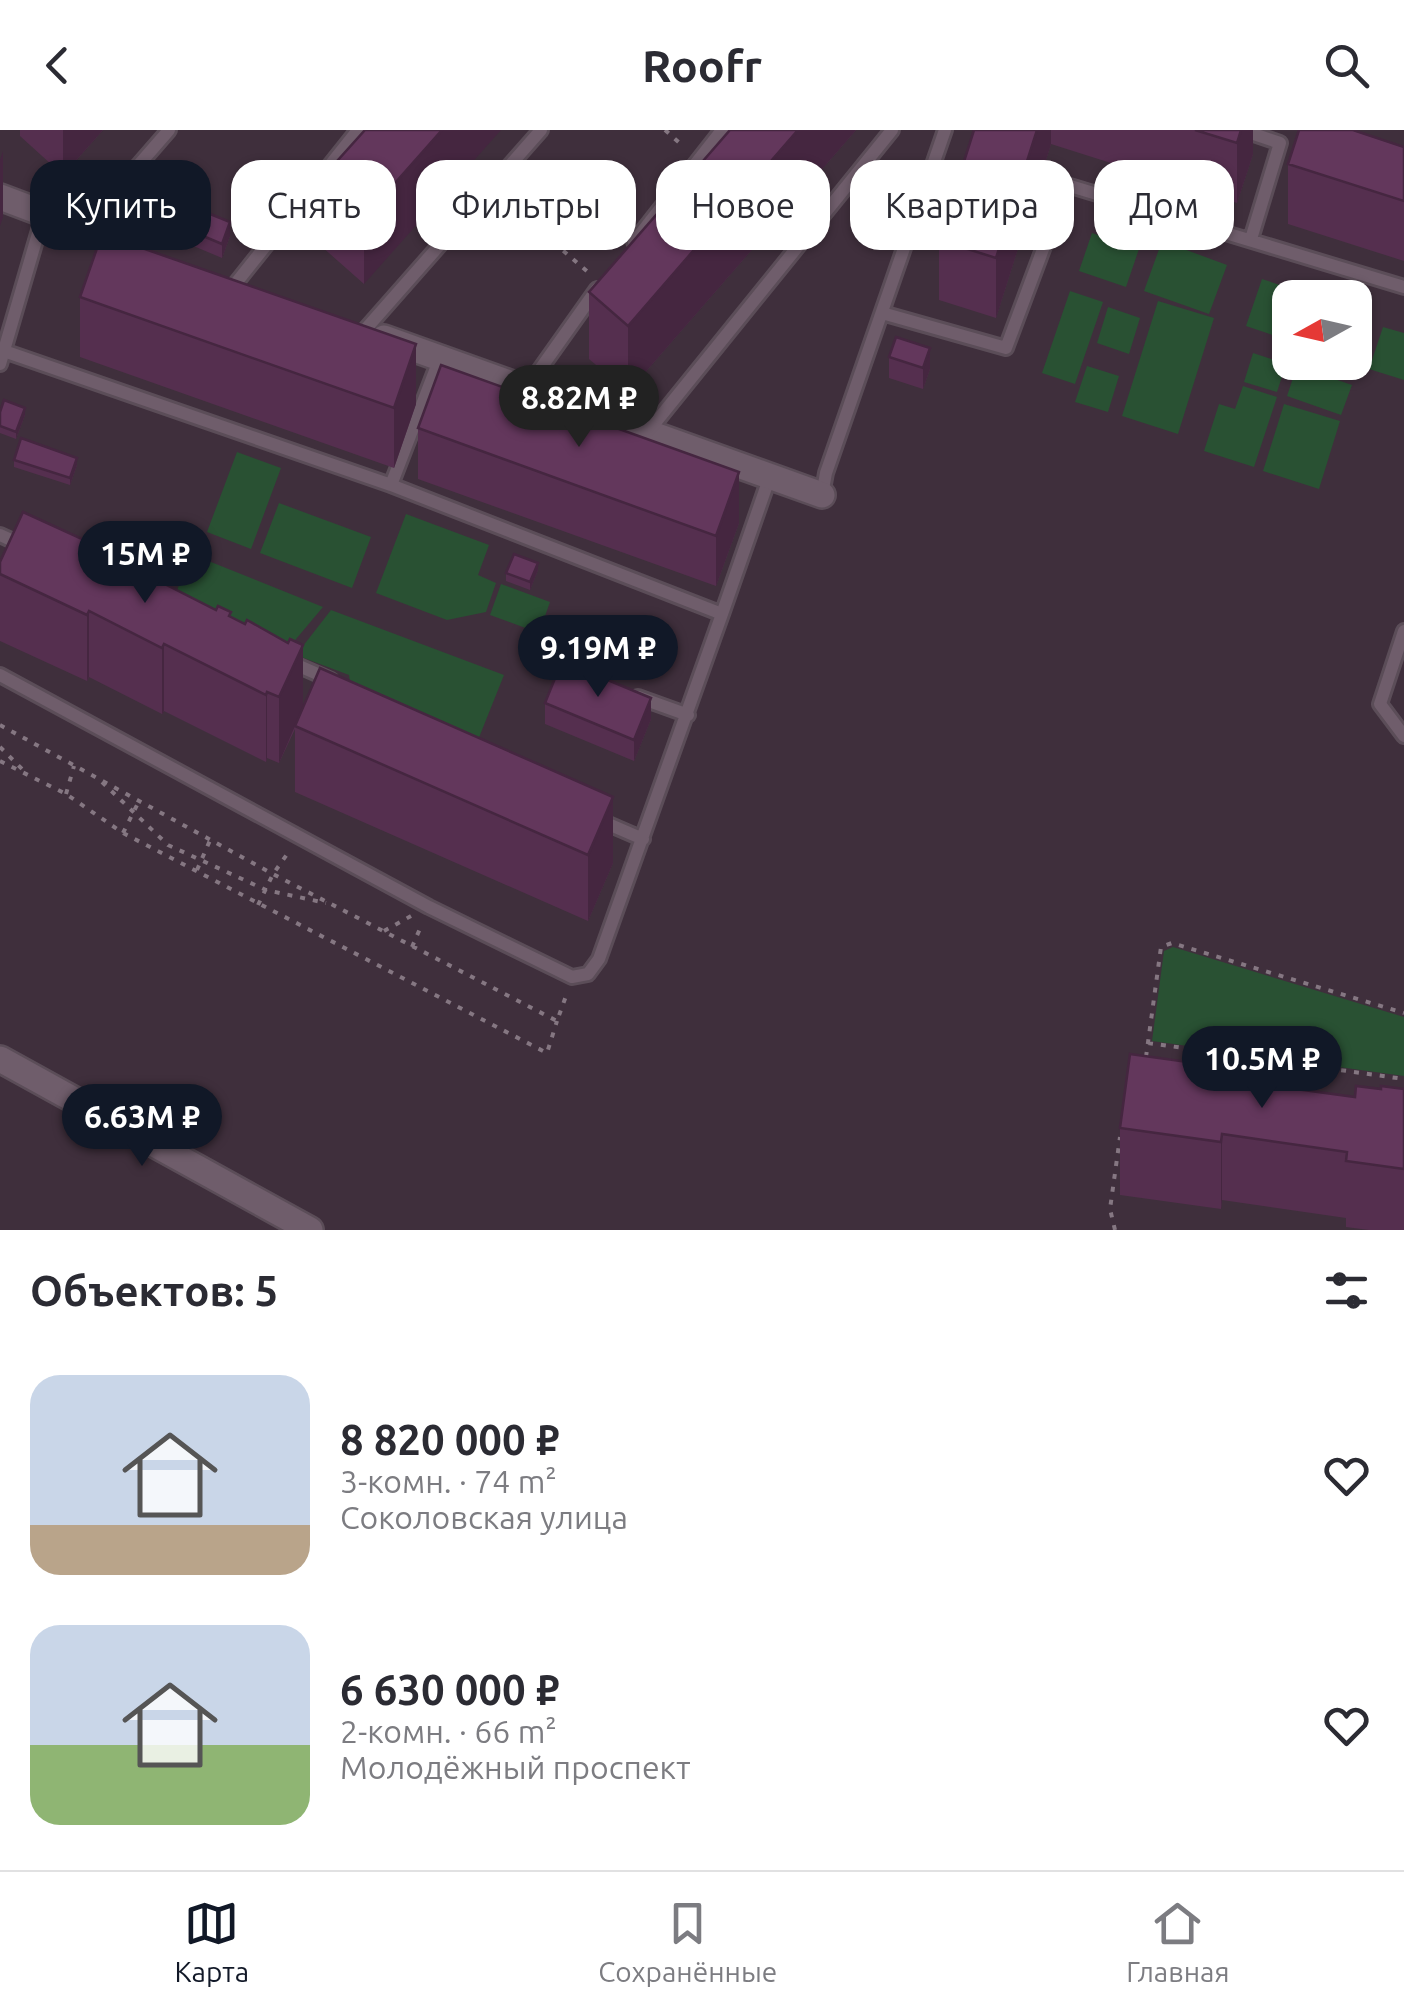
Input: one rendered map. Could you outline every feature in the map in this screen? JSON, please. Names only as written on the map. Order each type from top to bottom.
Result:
[{"type":"street","points":[[0,196],[30,208]]},
{"type":"street","points":[[142,250],[151,253]]},
{"type":"street","points":[[355,328],[822,495]]},
{"type":"street","points":[[0,1060],[310,1230]]},
{"type":"lane","points":[[143,160],[169,130]]},
{"type":"lane","points":[[236,284],[358,130]]},
{"type":"lane","points":[[515,160],[541,130]]},
{"type":"lane","points":[[626,252],[722,130]]},
{"type":"lane","points":[[647,433],[892,130]]},
{"type":"lane","points":[[822,495],[826,473],[945,130]]},
{"type":"lane","points":[[1242,130],[1298,149]]},
{"type":"lane","points":[[1251,238],[1280,142]]},
{"type":"lane","points":[[882,313],[1006,348],[1067,184],[1404,288]]},
{"type":"lane","points":[[33,250],[2,357],[391,485],[722,614]]},
{"type":"lane","points":[[355,328],[430,250]]},
{"type":"lane","points":[[526,389],[601,284]]},
{"type":"lane","points":[[391,485],[440,358]]},
{"type":"lane","points":[[0,675],[429,906],[572,977],[588,974],[599,959],[643,839],[770,476]]},
{"type":"lane","points":[[0,535],[37,551]]},
{"type":"lane","points":[[1404,631],[1380,704],[1404,736]]},
{"type":"lane","points":[[275,655],[330,679],[338,689]]},
{"type":"lane","points":[[632,694],[688,715]]},
{"type":"lane","points":[[588,816],[643,839]]},
{"type":"path","points":[[665,130],[698,159]]},
{"type":"path","points":[[562,250],[601,284]]},
{"type":"path","points":[[0,725],[382,932],[558,1021]]},
{"type":"path","points":[[0,747],[28,774],[124,833],[547,1054],[572,977]]},
{"type":"path","points":[[0,761],[66,794]]},
{"type":"path","points":[[66,794],[74,766]]},
{"type":"path","points":[[98,777],[168,845],[266,890],[330,904]]},
{"type":"path","points":[[124,833],[138,802]]},
{"type":"path","points":[[258,905],[273,874],[300,836]]},
{"type":"path","points":[[196,870],[211,838]]},
{"type":"path","points":[[382,932],[429,906]]},
{"type":"path","points":[[412,947],[429,906]]},
{"type":"path","points":[[1146,1058],[1162,948],[1172,942],[1404,1013]]},
{"type":"path","points":[[1148,1043],[1404,1079]]},
{"type":"path","points":[[1115,1230],[1110,1209],[1122,1123]]},
{"type":"green space","points":[[1092,233],[1094,250],[1139,250],[1126,287],[1079,271]]},
{"type":"green space","points":[[1159,250],[1186,250],[1227,265],[1209,314],[1144,291]]},
{"type":"green space","points":[[1262,279],[1272,282],[1272,335],[1246,326]]},
{"type":"green space","points":[[1070,291],[1103,302],[1075,384],[1042,373]]},
{"type":"green space","points":[[1158,301],[1214,318],[1178,434],[1122,416]]},
{"type":"green space","points":[[1108,307],[1140,318],[1129,354],[1097,343]]},
{"type":"green space","points":[[1383,327],[1404,333],[1404,380],[1372,370]]},
{"type":"green space","points":[[1253,353],[1272,359],[1272,380],[1281,380],[1277,392],[1244,382]]},
{"type":"green space","points":[[1087,366],[1119,376],[1108,412],[1075,402]]},
{"type":"green space","points":[[1292,380],[1338,380],[1352,385],[1341,415],[1287,396]]},
{"type":"green space","points":[[1243,386],[1277,397],[1254,467],[1204,451],[1219,404],[1235,409]]},
{"type":"green space","points":[[1284,404],[1340,421],[1319,489],[1263,471]]},
{"type":"green space","points":[[237,452],[281,468],[251,549],[207,532]]},
{"type":"green space","points":[[279,503],[371,537],[352,588],[260,553]]},
{"type":"green space","points":[[406,514],[489,545],[478,575],[496,583],[486,612],[447,620],[376,593]]},
{"type":"green space","points":[[191,554],[323,607],[291,645],[174,598]]},
{"type":"green space","points":[[501,584],[550,602],[539,633],[490,615]]},
{"type":"green space","points":[[331,610],[504,675],[474,750],[351,689],[349,675],[296,655]]},
{"type":"green space","points":[[1173,947],[1404,1017],[1404,1076],[1152,1041],[1164,951]]},
{"type":"building","points":[[365,130],[442,130],[396,182],[396,160],[338,160]]},
{"type":"building","points":[[730,130],[798,130],[772,160],[704,160]]},
{"type":"building","points":[[974,130],[1037,130],[1027,160],[964,160]]},
{"type":"building","points":[[1195,130],[1241,130],[1237,143]]},
{"type":"building","points":[[1299,130],[1353,130],[1404,147],[1404,201],[1288,164]]},
{"type":"building","points":[[211,214],[230,222],[222,244],[211,239]]},
{"type":"building","points":[[656,215],[656,250],[694,250],[628,326],[589,292],[626,250],[636,250],[636,238]]},
{"type":"building","points":[[96,250],[148,250],[416,344],[394,408],[80,297]]},
{"type":"building","points":[[971,250],[999,250],[996,258]]},
{"type":"building","points":[[896,337],[930,348],[923,368],[889,357]]},
{"type":"building","points":[[441,365],[739,472],[716,536],[418,428]]},
{"type":"building","points":[[4,400],[25,408],[16,432],[0,426]]},
{"type":"building","points":[[21,438],[77,458],[70,478],[14,460]]},
{"type":"building","points":[[23,512],[115,554],[112,560],[141,577],[143,573],[216,610],[218,606],[231,612],[229,616],[245,624],[247,620],[288,643],[290,639],[303,645],[279,697],[267,692],[266,695],[164,644],[162,648],[89,611],[87,615],[0,574],[0,562]]},
{"type":"building","points":[[514,554],[538,563],[530,582],[506,573]]},
{"type":"building","points":[[562,661],[651,698],[634,740],[545,703]]},
{"type":"building","points":[[320,668],[613,797],[588,855],[295,726]]},
{"type":"building","points":[[1130,1054],[1231,1068],[1229,1080],[1355,1097],[1356,1086],[1404,1089],[1404,1169],[1346,1161],[1347,1152],[1222,1134],[1221,1142],[1120,1128]]}]
